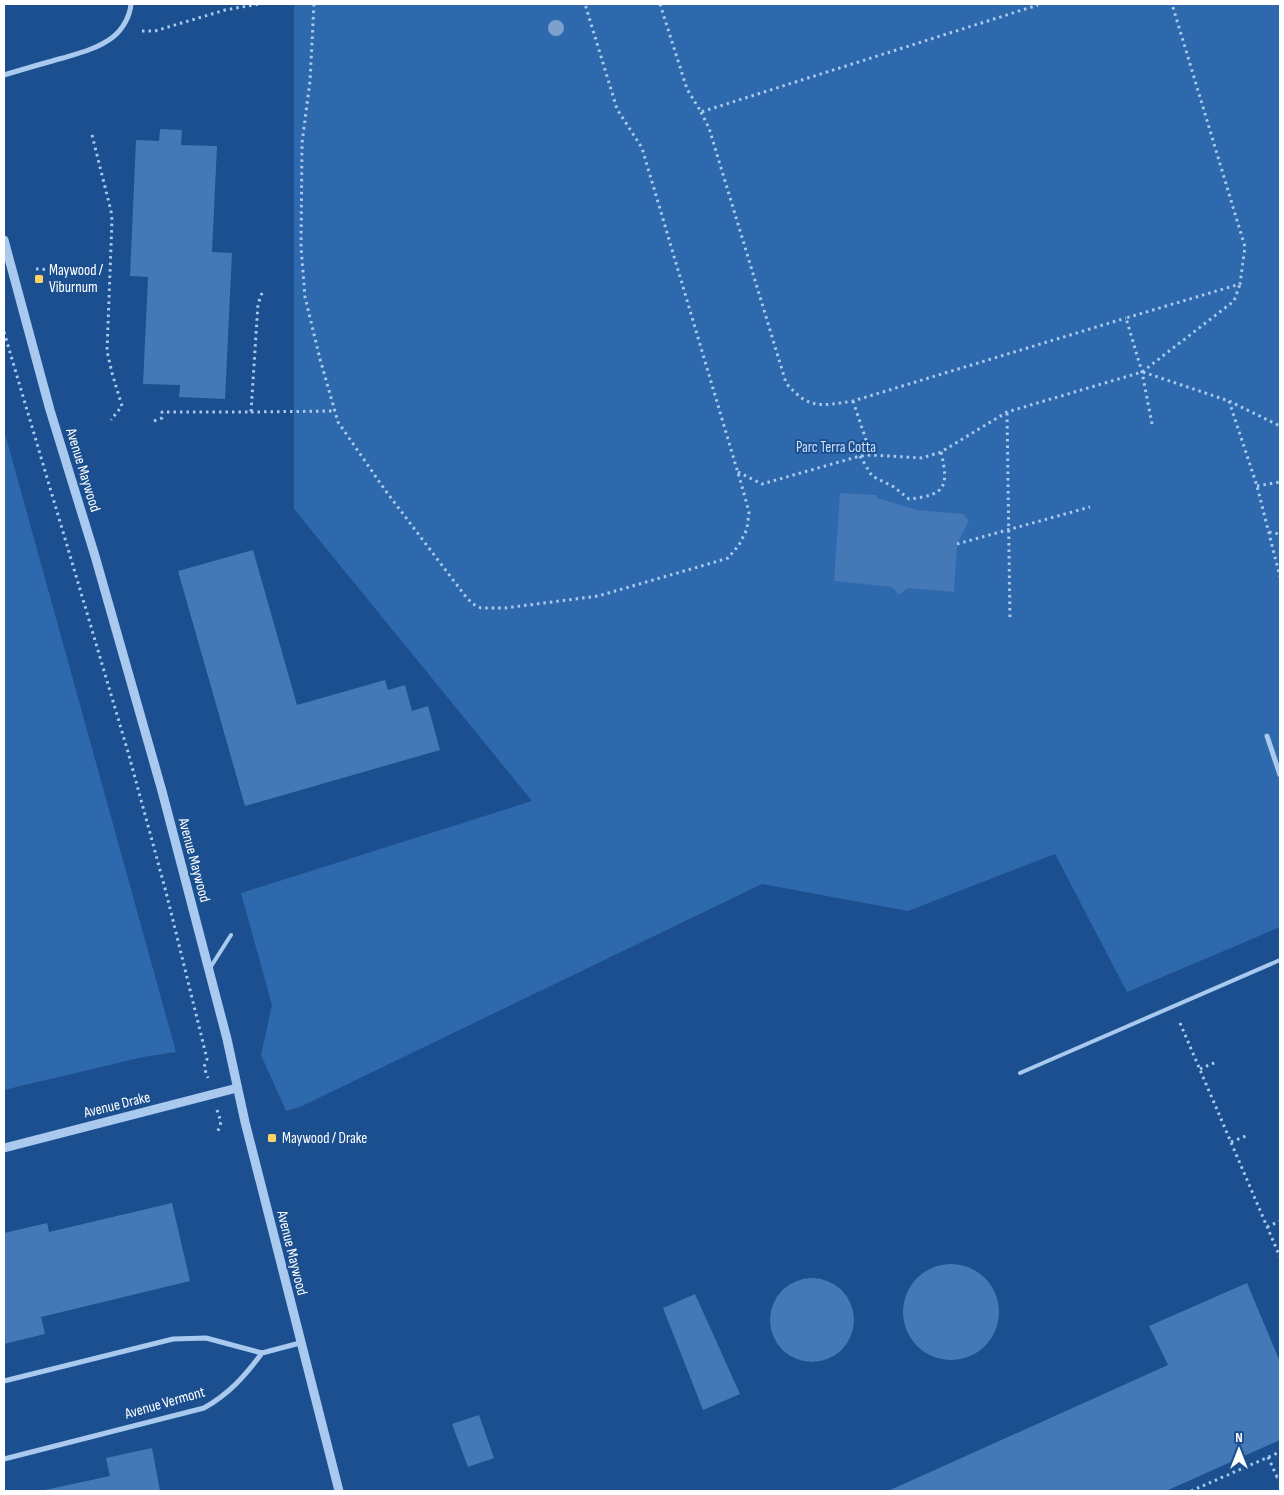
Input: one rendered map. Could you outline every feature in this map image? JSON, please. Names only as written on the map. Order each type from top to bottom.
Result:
[{"type":"street","points":[[4,75],[88,50],[104,43],[114,36],[125,24],[131,4]]},
{"type":"street","name":"Avenue Maywood","points":[[4,241],[50,410],[95,556],[162,791],[227,1039],[237,1088],[300,1343],[339,1491]]},
{"type":"street","points":[[1267,736],[1280,775]]},
{"type":"street","name":"Avenue Drake","points":[[4,1148],[237,1088]]},
{"type":"street","points":[[4,1381],[173,1339],[206,1338],[262,1353],[300,1343]]},
{"type":"street","name":"Avenue Vermont","points":[[4,1459],[204,1408],[224,1396],[246,1375],[262,1353]]},
{"type":"lane","points":[[209,970],[231,935]]},
{"type":"lane","points":[[1020,1073],[1280,960]]},
{"type":"path","points":[[142,32],[155,31],[225,10],[259,4]]},
{"type":"path","points":[[314,4],[310,81],[302,143],[301,247],[305,296],[320,359],[338,422],[385,490],[466,597],[473,604],[481,608],[505,608],[598,596],[698,567],[728,558],[739,545],[747,529],[749,512],[738,471],[642,148],[617,109],[584,4]]},
{"type":"path","points":[[660,4],[687,89],[709,128],[786,383],[795,394],[811,404],[830,405],[853,401],[1240,284]]},
{"type":"path","points":[[701,112],[1039,4]]},
{"type":"path","points":[[738,471],[762,484],[860,456],[922,458],[941,452],[1007,412],[1142,372],[1234,301],[1240,284],[1245,247],[1172,4]]},
{"type":"path","points":[[92,135],[112,220],[107,351],[122,406],[111,420]]},
{"type":"path","points":[[36,269],[82,271]]},
{"type":"path","points":[[251,412],[258,304],[262,293]]},
{"type":"path","points":[[1126,318],[1142,372],[1152,424]]},
{"type":"path","points":[[4,332],[128,752],[166,892],[207,1059],[204,1067]]},
{"type":"path","points":[[1142,372],[1229,401],[1280,426]]},
{"type":"path","points":[[853,401],[871,455]]},
{"type":"path","points":[[1229,401],[1257,486],[1280,577]]},
{"type":"path","points":[[154,421],[162,418],[162,412],[335,411]]},
{"type":"path","points":[[1007,412],[1010,621]]},
{"type":"path","points":[[860,456],[872,476],[894,486],[909,499],[936,494],[943,486],[946,473],[941,452]]},
{"type":"path","points":[[1257,486],[1280,482]]},
{"type":"path","points":[[957,544],[1090,507]]},
{"type":"path","points":[[1269,532],[1280,534]]},
{"type":"path","points":[[1180,1023],[1280,1257]]},
{"type":"path","points":[[1200,1069],[1216,1062]]},
{"type":"path","points":[[1231,1142],[1246,1136]]},
{"type":"path","points":[[1267,1227],[1280,1221]]},
{"type":"path","points":[[1191,1491],[1280,1452]]},
{"type":"path","points":[[1268,1457],[1277,1477],[1280,1475]]},
{"type":"green space","name":"Parc Terra Cotta","points":[[294,4],[1280,4],[1280,927],[1127,992],[1055,854],[908,911],[762,884],[302,1106],[286,1111],[261,1055],[272,1005],[241,893],[532,801],[294,509]]},
{"type":"green space","points":[[4,430],[176,1052],[143,1057],[4,1090]]},
{"type":"building","points":[[160,129],[182,130],[181,145],[217,146],[212,252],[232,253],[225,399],[179,397],[180,385],[143,384],[148,277],[130,276],[136,140],[159,141]]},
{"type":"building","points":[[840,493],[877,495],[877,498],[917,510],[963,514],[969,521],[957,544],[954,592],[907,588],[899,595],[892,587],[834,581]]},
{"type":"building","points":[[253,550],[297,705],[385,680],[388,690],[405,685],[412,711],[428,706],[440,750],[245,806],[178,571]]},
{"type":"building","points":[[172,1203],[190,1281],[41,1317],[45,1334],[4,1344],[4,1233],[47,1223],[49,1232]]},
{"type":"building","points":[[951,1264],[969,1268],[985,1278],[995,1294],[999,1312],[995,1330],[985,1346],[969,1356],[951,1360],[933,1356],[917,1346],[907,1330],[903,1312],[907,1294],[917,1278],[933,1268]]},
{"type":"building","points":[[812,1278],[828,1281],[847,1297],[851,1304],[854,1320],[851,1336],[835,1355],[828,1359],[812,1362],[796,1359],[777,1343],[773,1336],[770,1320],[773,1304],[789,1285],[796,1281]]},
{"type":"building","points":[[1247,1283],[1280,1362],[1280,1440],[1166,1491],[888,1491],[1168,1365],[1149,1326]]},
{"type":"building","points":[[695,1294],[740,1394],[703,1410],[663,1308]]},
{"type":"building","points":[[479,1415],[494,1458],[468,1467],[452,1424]]},
{"type":"building","points":[[152,1448],[160,1491],[40,1491],[110,1476],[106,1458]]},
{"type":"place","name":"Maywood / Viburnum","points":[[39,279]]},
{"type":"place","name":"Maywood / Drake","points":[[272,1138]]}]
